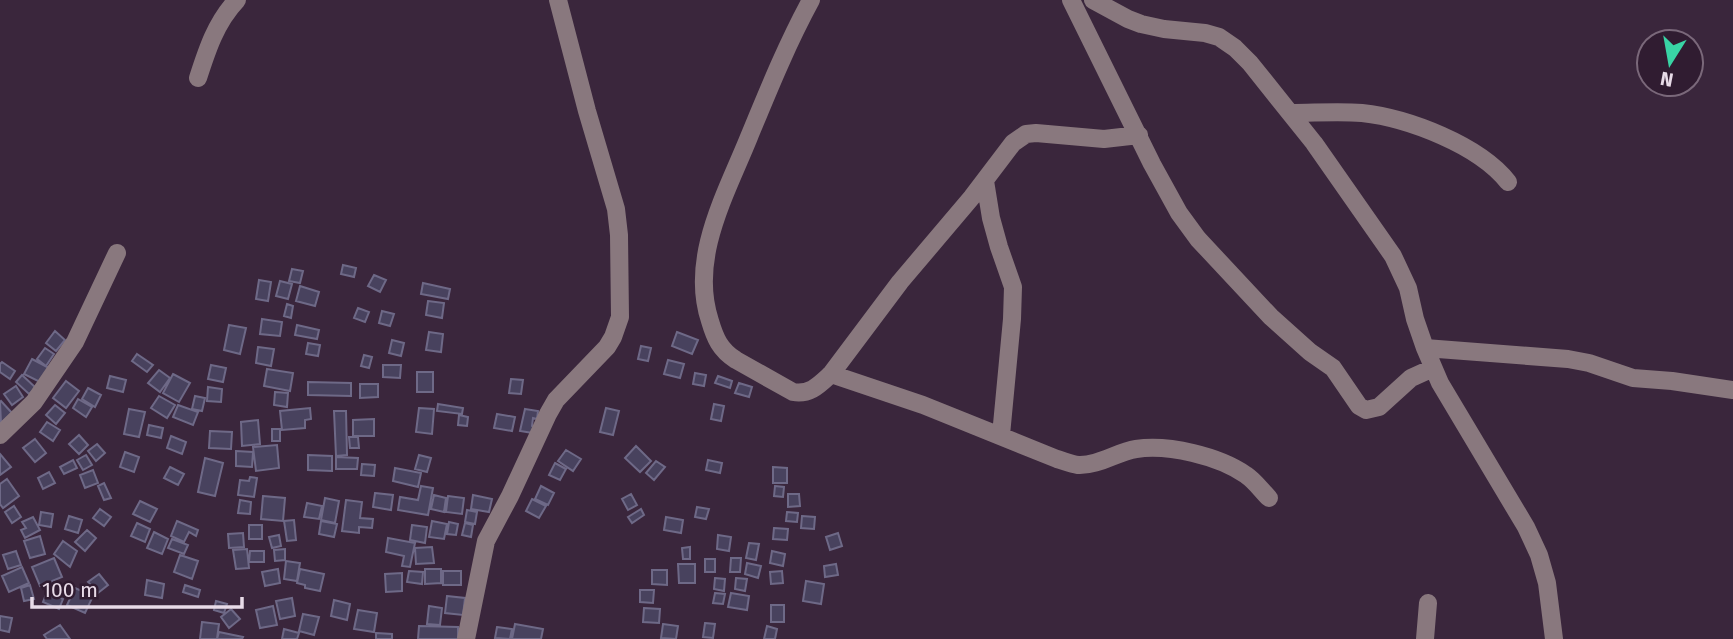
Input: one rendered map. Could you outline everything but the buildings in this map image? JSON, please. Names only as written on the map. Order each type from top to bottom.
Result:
[{"type":"street","points":[[198,78],[222,9],[237,0]]},
{"type":"street","points":[[466,639],[486,541],[556,400],[607,347],[620,317],[619,235],[615,209],[558,0]]},
{"type":"street","points":[[811,0],[766,96],[716,218],[706,258],[704,287],[707,312],[720,346],[728,355],[793,392],[802,394],[817,387],[831,374],[900,282],[985,181],[1013,143],[1026,134],[1036,133],[1104,139],[1139,135]]},
{"type":"street","points":[[1072,0],[1152,164],[1179,213],[1198,239],[1284,330],[1333,368],[1359,406],[1366,410],[1379,407],[1411,378],[1433,368]]},
{"type":"street","points":[[1093,0],[1141,24],[1219,37],[1250,63],[1314,143],[1393,256],[1408,288],[1415,319],[1440,383],[1526,527],[1539,555],[1547,583],[1555,639]]},
{"type":"street","points":[[1291,113],[1362,113],[1412,125],[1466,148],[1500,172],[1508,182]]},
{"type":"street","points":[[985,181],[991,218],[1013,287],[1013,319],[1001,435]]},
{"type":"street","points":[[0,435],[34,402],[75,342],[117,253]]},
{"type":"street","points":[[1425,348],[1568,359],[1633,378],[1733,390]]},
{"type":"street","points":[[831,374],[923,405],[1077,465],[1149,448],[1183,451],[1223,462],[1255,482],[1269,498]]},
{"type":"street","points":[[1425,639],[1427,603]]}]
